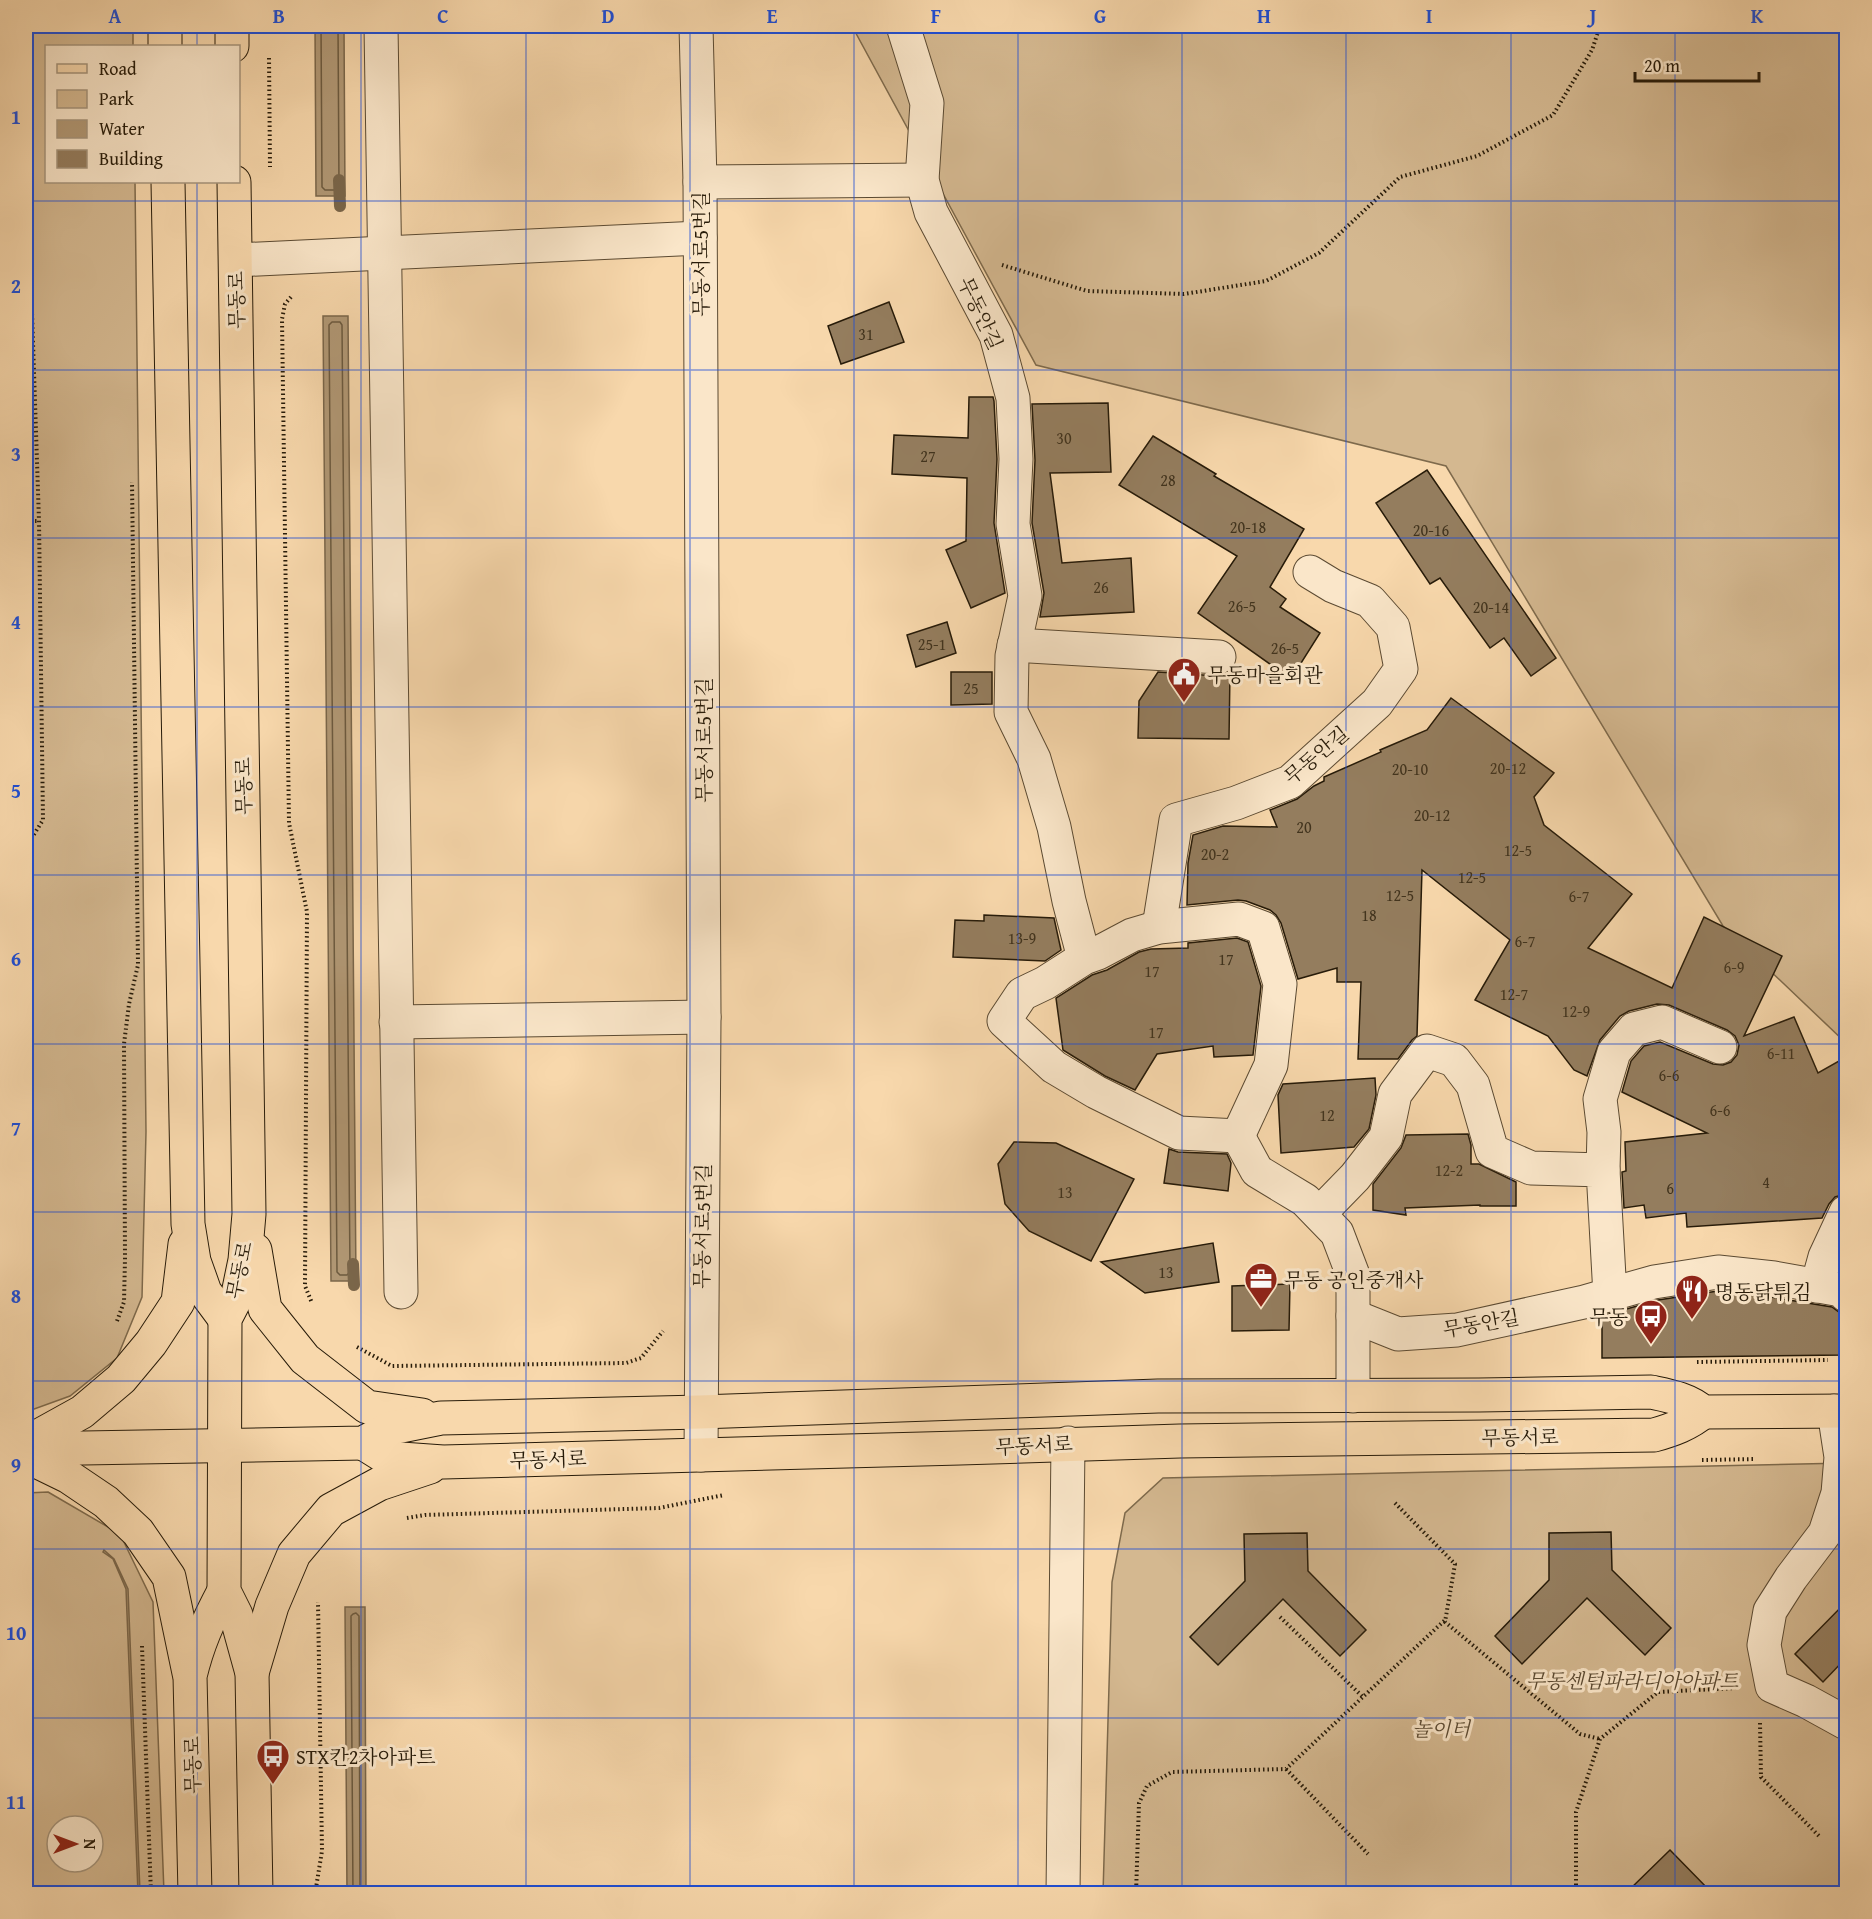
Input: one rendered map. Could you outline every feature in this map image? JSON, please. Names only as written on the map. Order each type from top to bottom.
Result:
[{"type":"main road","points":[[165,26],[165,45]]},
{"type":"main road","points":[[232,26],[232,45]]},
{"type":"main road","name":"무동로","points":[[168,183],[188,1224],[194,1261],[205,1292],[225,1319],[238,1294],[245,1260],[249,1214],[234,183]]},
{"type":"main road","points":[[249,1214],[265,1309],[305,1359],[367,1407],[441,1418],[700,1412],[1158,1396],[1652,1392],[1694,1404],[1703,1412],[1840,1411]]},
{"type":"main road","points":[[26,1443],[82,1412],[121,1379],[151,1343],[178,1302],[188,1224]]},
{"type":"main road","points":[[225,1319],[225,1591],[236,1615],[252,1673],[256,1893]]},
{"type":"main road","name":"무동서로","points":[[363,1443],[387,1458],[443,1462],[960,1449],[1068,1443],[1653,1436],[1694,1420],[1703,1412]]},
{"type":"main road","points":[[26,1449],[363,1443],[391,1428],[441,1418]]},
{"type":"main road","points":[[26,1456],[69,1477],[106,1502],[138,1532],[169,1578],[190,1676]]},
{"type":"main road","points":[[252,1673],[272,1606],[294,1554],[332,1510],[379,1484],[443,1462]]},
{"type":"main road","name":"무동로","points":[[195,1893],[190,1676],[207,1623],[225,1591]]},
{"type":"street","points":[[381,26],[400,1292]]},
{"type":"street","name":"무동서로5번길","points":[[696,26],[700,182],[704,1017],[701,1455]]},
{"type":"street","name":"무동안길","points":[[903,26],[927,103],[922,180],[931,212],[996,336],[1013,398],[1016,459],[1013,524],[1025,596],[1012,656],[1011,712],[1034,759],[1054,827],[1084,958]]},
{"type":"street","points":[[700,182],[922,180]]},
{"type":"street","points":[[236,260],[700,238]]},
{"type":"street","name":"무동안길","points":[[1159,927],[1176,820],[1236,803],[1290,782],[1377,703],[1401,669],[1393,627],[1371,601],[1333,586],[1310,572]]},
{"type":"street","points":[[1014,645],[1219,657]]},
{"type":"street","points":[[1239,919],[1263,928],[1280,984],[1271,1065],[1238,1136],[1179,1133],[1096,1092],[1054,1067],[1004,1021],[1022,994],[1045,983],[1084,958],[1132,935],[1159,927],[1239,919]]},
{"type":"street","points":[[396,1022],[704,1017]]},
{"type":"street","points":[[1610,1294],[1603,1170],[1604,1132],[1600,1099],[1614,1052],[1634,1029],[1662,1022],[1720,1047]]},
{"type":"street","points":[[1319,1214],[1355,1177],[1386,1137],[1395,1094],[1427,1051],[1454,1060],[1473,1085],[1492,1151],[1531,1168],[1603,1170]]},
{"type":"street","points":[[1238,1136],[1257,1171],[1305,1200],[1337,1233],[1353,1275],[1353,1396]]},
{"type":"street","name":"무동안길","points":[[1353,1316],[1398,1334],[1457,1330],[1584,1302],[1653,1282],[1718,1272],[1774,1278],[1832,1290],[1825,1257],[1846,1212]]},
{"type":"street","points":[[1840,1411],[1841,1457],[1838,1493],[1825,1533],[1791,1578],[1770,1611],[1764,1645],[1765,1686],[1806,1701],[1846,1723]]},
{"type":"street","points":[[1063,1893],[1068,1443]]},
{"type":"path","points":[[949,249],[1088,291],[1184,294],[1266,281],[1319,253],[1400,177],[1478,156],[1553,115],[1592,50],[1600,26]]},
{"type":"path","points":[[269,49],[270,169]]},
{"type":"path","points":[[26,134],[28,251],[39,520],[43,820],[26,847]]},
{"type":"path","points":[[114,1327],[124,1302],[124,1044],[129,1004],[138,965],[132,478]]},
{"type":"path","points":[[26,521],[39,520]]},
{"type":"path","points":[[1696,1362],[1828,1360]]},
{"type":"path","points":[[1696,1460],[1756,1459]]},
{"type":"path","points":[[398,1519],[425,1515],[659,1508],[725,1495]]},
{"type":"path","points":[[1395,1503],[1455,1564],[1445,1622],[1580,1734],[1600,1739]]},
{"type":"path","points":[[315,1893],[322,1851],[318,1602],[322,1592]]},
{"type":"path","points":[[1280,1617],[1363,1697]]},
{"type":"path","points":[[1136,1893],[1138,1803],[1148,1786],[1172,1772],[1286,1769],[1446,1619]]},
{"type":"path","points":[[142,1644],[150,1893]]},
{"type":"path","points":[[1576,1893],[1576,1812],[1600,1739],[1658,1692],[1765,1686],[1761,1777],[1818,1836]]},
{"type":"path","points":[[1286,1769],[1368,1854]]},
{"type":"green space","points":[[26,26],[133,26],[133,45],[45,45],[45,183],[135,183],[146,1132],[142,1297],[117,1358],[70,1396],[26,1412]]},
{"type":"green space","points":[[852,26],[1846,26],[1846,1043],[1723,926],[1446,466],[1036,365]]},
{"type":"green space","name":"무동센텀파라디아아파트","points":[[1846,1463],[1846,1893],[1103,1894],[1112,1582],[1125,1513],[1163,1478]]},
{"type":"green space","points":[[48,1492],[120,1534],[153,1602],[164,1893],[26,1894],[26,1493]]},
{"type":"water","points":[[315,26],[344,26],[345,196],[316,196]]},
{"type":"water","points":[[323,316],[348,316],[356,1281],[331,1281]]},
{"type":"water","points":[[104,1550],[114,1559],[128,1589],[140,1893],[138,1893],[126,1589],[113,1559],[103,1552]]},
{"type":"water","points":[[345,1607],[365,1607],[366,1893],[347,1893]]},
{"type":"building","points":[[889,302],[904,342],[841,364],[828,326]]},
{"type":"building","points":[[969,397],[993,397],[994,401],[997,459],[994,523],[1005,593],[971,608],[946,550],[966,541],[967,478],[892,474],[894,435],[968,438]]},
{"type":"building","points":[[1108,403],[1111,472],[1050,473],[1062,563],[1131,558],[1134,612],[1040,617],[1044,593],[1032,523],[1035,460],[1032,404]]},
{"type":"building","points":[[1153,436],[1216,474],[1214,476],[1304,529],[1270,587],[1286,599],[1280,607],[1320,633],[1291,679],[1198,613],[1237,556],[1119,485]]},
{"type":"building","points":[[1427,470],[1556,658],[1531,676],[1504,638],[1490,648],[1440,578],[1430,584],[1376,503]]},
{"type":"building","points":[[947,622],[956,653],[916,667],[907,635]]},
{"type":"building","name":"무동마을회관","points":[[1230,671],[1229,739],[1138,738],[1139,701],[1158,672],[1218,676]]},
{"type":"building","points":[[951,672],[992,672],[992,704],[951,705]]},
{"type":"building","points":[[1451,698],[1554,773],[1534,797],[1544,825],[1632,894],[1588,948],[1672,988],[1704,917],[1782,956],[1744,1036],[1794,1017],[1818,1073],[1846,1057],[1846,1194],[1835,1197],[1822,1218],[1687,1227],[1686,1213],[1646,1218],[1644,1205],[1624,1208],[1622,1172],[1626,1171],[1625,1142],[1707,1133],[1622,1092],[1631,1061],[1644,1046],[1660,1042],[1713,1064],[1723,1065],[1731,1062],[1737,1055],[1739,1045],[1735,1036],[1727,1030],[1669,1005],[1657,1004],[1629,1011],[1620,1016],[1600,1040],[1587,1076],[1574,1070],[1548,1036],[1475,1000],[1510,940],[1422,870],[1417,1036],[1398,1059],[1358,1059],[1361,982],[1337,982],[1337,968],[1298,979],[1281,923],[1270,910],[1238,900],[1187,905],[1188,863],[1193,835],[1223,826],[1277,827],[1270,810],[1297,799],[1324,781],[1324,777],[1427,730]]},
{"type":"building","points":[[984,915],[1054,918],[1061,950],[1045,961],[953,957],[955,920],[984,921]]},
{"type":"building","points":[[1237,938],[1248,942],[1261,986],[1253,1055],[1214,1057],[1213,1046],[1157,1054],[1135,1090],[1105,1076],[1063,1050],[1056,998],[1092,975],[1107,970],[1139,952],[1151,949],[1188,948],[1188,943]]},
{"type":"building","points":[[1375,1078],[1376,1095],[1369,1129],[1354,1147],[1281,1153],[1278,1095],[1283,1084]]},
{"type":"building","points":[[1468,1134],[1471,1145],[1471,1164],[1479,1164],[1516,1182],[1516,1206],[1405,1208],[1406,1215],[1373,1210],[1373,1184],[1401,1148],[1406,1135]]},
{"type":"building","points":[[1014,1142],[1056,1143],[1134,1179],[1091,1261],[1029,1231],[1005,1204],[998,1164]]},
{"type":"building","points":[[1169,1149],[1178,1152],[1227,1154],[1231,1163],[1228,1191],[1164,1183]]},
{"type":"building","points":[[1213,1243],[1219,1282],[1145,1293],[1101,1262]]},
{"type":"building","name":"무동 공인중개사","points":[[1290,1284],[1289,1330],[1232,1331],[1232,1286]]},
{"type":"building","points":[[1718,1291],[1832,1307],[1840,1313],[1843,1355],[1602,1358],[1602,1316],[1658,1300]]},
{"type":"building","points":[[1611,1532],[1612,1570],[1671,1628],[1645,1655],[1587,1598],[1522,1664],[1495,1636],[1549,1580],[1549,1533]]},
{"type":"building","points":[[1307,1533],[1308,1571],[1366,1630],[1340,1656],[1283,1599],[1218,1665],[1190,1637],[1245,1581],[1244,1534]]},
{"type":"building","points":[[1846,1602],[1846,1658],[1823,1682],[1795,1654]]},
{"type":"building","points":[[1670,1850],[1712,1893],[1626,1893]]},
{"type":"waterway","points":[[339,180],[340,206]]},
{"type":"waterway","points":[[353,1264],[354,1285]]},
{"type":"place","name":"무동마을회관","points":[[1184,703]]},
{"type":"place","name":"무동 공인중개사","points":[[1261,1308]]},
{"type":"place","name":"명동닭튀김","points":[[1692,1320]]},
{"type":"place","name":"무동","points":[[1651,1345]]},
{"type":"place","name":"STX칸2차아파트","points":[[273,1785]]},
{"type":"park label","name":"놀이터","points":[[1441,1728]]}]
